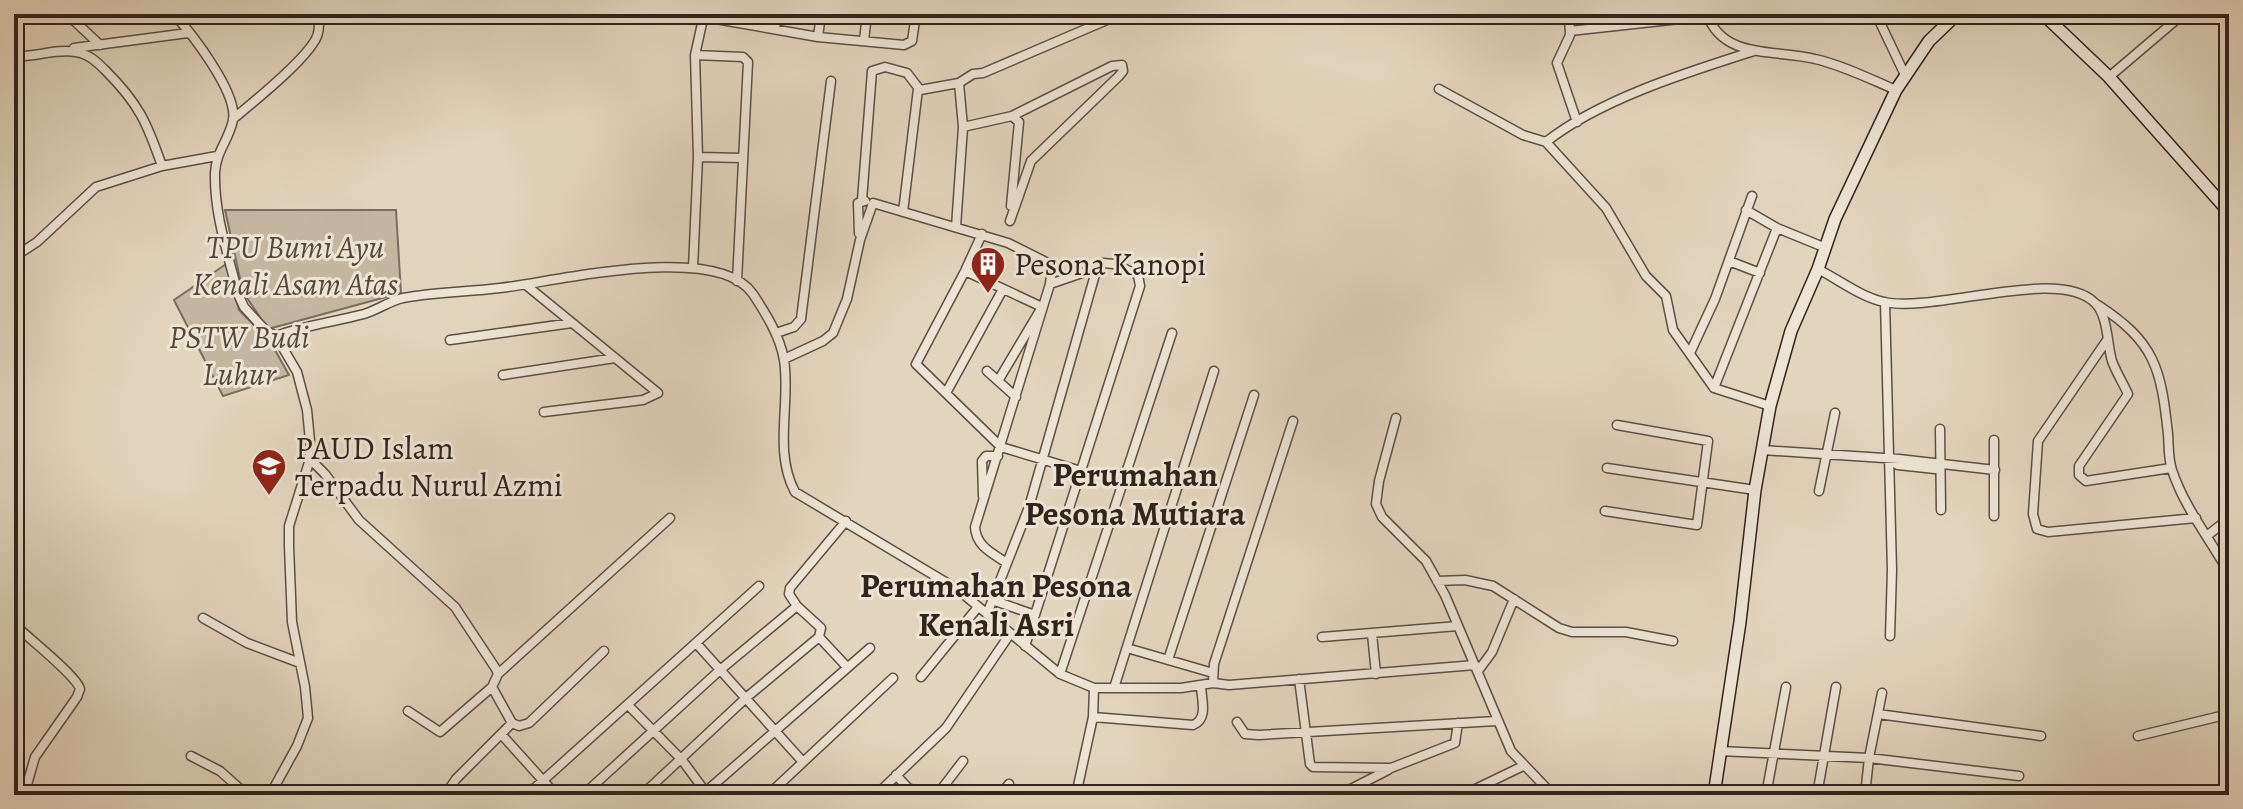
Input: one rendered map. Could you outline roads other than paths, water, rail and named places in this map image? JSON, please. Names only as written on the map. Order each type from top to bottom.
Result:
[{"type":"street","points":[[67,14],[100,45]]},
{"type":"street","points":[[174,14],[222,80],[233,119]]},
{"type":"street","points":[[270,795],[307,723],[292,622],[289,526],[310,459],[310,441],[304,393],[297,372],[276,336],[266,331],[244,307],[238,294],[216,200],[217,156],[233,119],[278,82],[315,40],[319,30],[318,14]]},
{"type":"street","points":[[687,14],[703,19],[730,17],[818,37],[909,44],[916,14]]},
{"type":"street","points":[[775,29],[777,14]]},
{"type":"street","points":[[818,37],[821,14]]},
{"type":"street","points":[[864,41],[867,14]]},
{"type":"street","points":[[918,89],[959,83],[973,74],[983,73],[1121,14]]},
{"type":"street","points":[[1569,14],[1570,31],[1557,63],[1577,122]]},
{"type":"street","points":[[1876,14],[1905,75]]},
{"type":"street","points":[[1714,795],[1740,622],[1755,490],[1770,406],[1791,331],[1818,269],[1835,219],[1896,90],[1929,41],[1954,17],[1962,14]]},
{"type":"street","points":[[2043,14],[2109,77],[2229,212]]},
{"type":"street","points":[[2109,77],[2183,14]]},
{"type":"street","points":[[1570,31],[1707,15],[1721,36],[1732,44],[1754,51],[1817,59],[1896,90]]},
{"type":"street","points":[[693,268],[698,157],[695,55],[703,19]]},
{"type":"street","points":[[14,56],[188,33]]},
{"type":"street","points":[[62,50],[84,53],[94,58],[130,95],[145,120],[162,166]]},
{"type":"street","points":[[1546,142],[1577,122],[1669,80],[1754,51]]},
{"type":"street","points":[[695,55],[743,57],[748,62],[737,281]]},
{"type":"street","points":[[963,127],[1012,116],[1112,66],[1122,65],[1123,71],[1119,76],[1031,161],[1010,221]]},
{"type":"street","points":[[860,240],[858,203],[862,200],[872,71],[885,67],[907,73],[918,89],[903,212]]},
{"type":"street","points":[[776,333],[794,327],[801,319],[819,197],[831,81]]},
{"type":"street","points":[[956,227],[963,127],[959,83]]},
{"type":"street","points":[[1439,89],[1523,135],[1546,142],[1606,208],[1646,276],[1666,296],[1673,330],[1714,388],[1770,406]]},
{"type":"street","points":[[1008,243],[1020,127],[1017,118],[1012,116]]},
{"type":"street","points":[[14,257],[46,235],[92,189],[162,166],[217,156]]},
{"type":"street","points":[[698,157],[742,158]]},
{"type":"street","points":[[1690,353],[1715,299],[1752,196]]},
{"type":"street","points":[[862,200],[1008,243],[1052,267],[1050,284],[975,527],[976,536],[985,549],[1007,563]]},
{"type":"street","points":[[784,359],[833,333],[847,299],[860,240],[873,203]]},
{"type":"street","points":[[1746,210],[1777,228],[1826,248]]},
{"type":"street","points":[[1714,388],[1777,228]]},
{"type":"street","points":[[982,234],[916,362],[1000,451]]},
{"type":"street","points":[[1729,261],[1760,273]]},
{"type":"street","points":[[987,614],[1029,507],[1096,271],[1099,265],[1108,262],[1138,275],[1140,280],[1025,646]]},
{"type":"street","points":[[276,336],[300,327],[365,313],[399,299],[526,285],[653,266],[693,268],[737,281],[750,290],[776,333],[784,359],[783,443],[790,483],[795,492],[957,589],[1060,674],[1094,688],[1201,687],[1213,683],[1229,685],[1476,668],[1492,652],[1514,599]]},
{"type":"street","points":[[1818,269],[1869,297],[1885,302],[1920,304],[2039,288],[2068,290],[2088,297],[2125,322],[2145,343],[2156,364],[2171,468],[2183,497],[2229,573]]},
{"type":"street","points":[[965,271],[1042,307]]},
{"type":"street","points":[[1050,284],[1096,271]]},
{"type":"street","points":[[526,285],[658,393],[643,400],[544,412]]},
{"type":"street","points":[[946,393],[1003,289]]},
{"type":"street","points":[[1885,302],[1892,570],[1890,636]]},
{"type":"street","points":[[2098,305],[2113,364],[2128,394],[2079,466],[2079,475],[2086,481],[2171,468]]},
{"type":"street","points":[[998,381],[1042,307]]},
{"type":"street","points":[[450,340],[572,323]]},
{"type":"street","points":[[1060,674],[1172,333]]},
{"type":"street","points":[[2107,340],[2038,441],[2033,514],[2037,529],[2048,532],[2196,518]]},
{"type":"street","points":[[503,375],[615,358]]},
{"type":"street","points":[[987,371],[1016,397]]},
{"type":"street","points":[[1114,688],[1214,371]]},
{"type":"street","points":[[1168,660],[1254,395]]},
{"type":"street","points":[[1819,491],[1835,413]]},
{"type":"street","points":[[1396,418],[1376,504],[1382,517],[1426,561],[1458,626],[1511,751],[1553,795]]},
{"type":"street","points":[[1213,683],[1222,639],[1293,421]]},
{"type":"street","points":[[1605,511],[1697,525],[1708,441],[1617,425]]},
{"type":"street","points":[[1940,429],[1941,510]]},
{"type":"street","points":[[1994,440],[1994,516]]},
{"type":"street","points":[[1762,450],[1889,460],[1898,465],[1995,473]]},
{"type":"street","points":[[984,501],[982,461],[986,456],[1000,451],[1081,471]]},
{"type":"street","points":[[310,459],[359,520],[455,607],[498,674]]},
{"type":"street","points":[[1607,468],[1755,490]]},
{"type":"street","points":[[408,711],[440,732],[492,687],[498,674],[670,518]]},
{"type":"street","points":[[2208,535],[2228,520]]},
{"type":"street","points":[[642,795],[747,697],[819,637],[821,628],[797,606],[789,594],[790,588],[846,521]]},
{"type":"street","points":[[1437,581],[1465,580],[1493,586],[1559,628],[1572,632],[1626,632],[1673,641]]},
{"type":"street","points":[[527,795],[759,586]]},
{"type":"street","points":[[992,600],[1035,615]]},
{"type":"street","points":[[583,795],[653,729],[797,606]]},
{"type":"street","points":[[921,677],[978,607]]},
{"type":"street","points":[[203,618],[247,643],[300,663]]},
{"type":"street","points":[[14,624],[34,645],[74,677],[80,689],[35,757],[24,795]]},
{"type":"street","points":[[1322,637],[1458,626]]},
{"type":"street","points":[[876,795],[946,728],[1010,634]]},
{"type":"street","points":[[1372,634],[1376,674]]},
{"type":"street","points":[[819,637],[847,667]]},
{"type":"street","points":[[696,643],[803,762]]},
{"type":"street","points":[[628,705],[682,760],[705,794],[870,648]]},
{"type":"street","points":[[1127,648],[1213,673]]},
{"type":"street","points":[[492,687],[512,723],[519,726],[529,723],[604,651]]},
{"type":"street","points":[[768,795],[893,678]]},
{"type":"street","points":[[1299,679],[1310,764],[1313,767],[1391,768]]},
{"type":"street","points":[[1093,717],[1193,725],[1203,717],[1201,687]]},
{"type":"street","points":[[1766,795],[1786,687]]},
{"type":"street","points":[[1817,795],[1836,687]]},
{"type":"street","points":[[1076,795],[1093,717],[1094,688]]},
{"type":"street","points":[[1865,795],[1882,693]]},
{"type":"street","points":[[1878,714],[2041,736]]},
{"type":"street","points":[[2138,736],[2229,714]]},
{"type":"street","points":[[1237,722],[1245,734],[1496,721]]},
{"type":"street","points":[[445,795],[477,756],[512,723]]},
{"type":"street","points":[[1339,795],[1391,768],[1455,743],[1458,740],[1458,723]]},
{"type":"street","points":[[502,735],[556,795]]},
{"type":"street","points":[[1719,751],[1869,758],[2019,776]]},
{"type":"street","points":[[191,756],[220,771],[247,795]]},
{"type":"street","points":[[937,795],[963,761]]},
{"type":"street","points":[[1463,795],[1523,766]]},
{"type":"street","points":[[896,775],[908,788],[927,795]]},
{"type":"street","points":[[1000,795],[1009,784]]},
{"type":"street","points":[[2215,795],[2229,789]]},
{"type":"place","name":"Pesona Kanopi","points":[[988,295]]},
{"type":"place","name":"PAUD Islam Terpadu Nurul Azmi","points":[[269,497]]},
{"type":"district","name":"Perumahan Pesona Mutiara","points":[[1135,494]]},
{"type":"district","name":"Perumahan Pesona Kenali Asri","points":[[996,604]]},
{"type":"park label","name":"TPU Bumi Ayu Kenali Asam Atas","points":[[295,266]]},
{"type":"park label","name":"PSTW Budi Luhur","points":[[239,356]]}]
